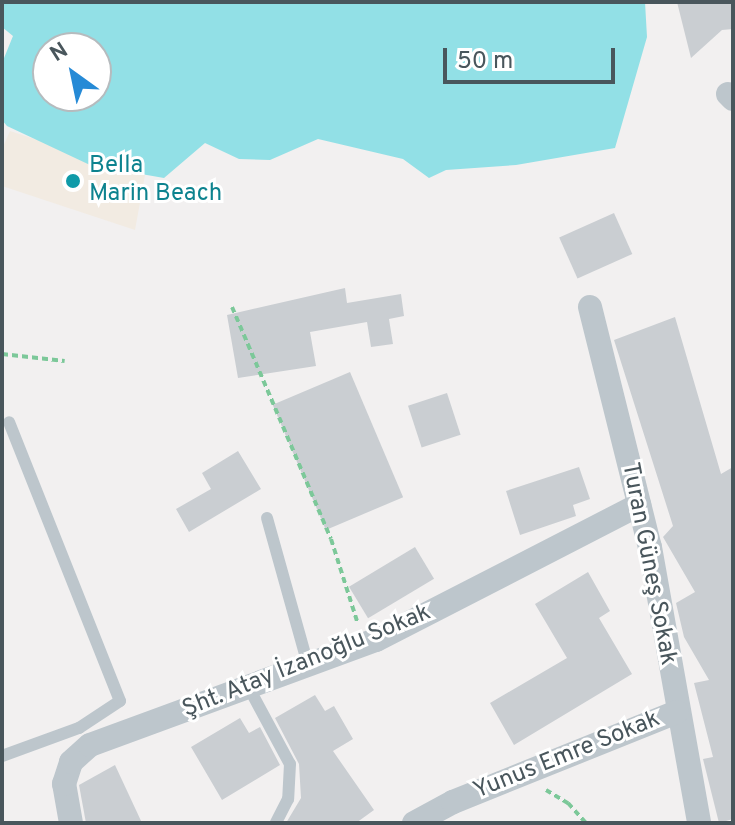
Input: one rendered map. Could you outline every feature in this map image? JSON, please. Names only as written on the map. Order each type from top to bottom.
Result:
[{"type":"street","name":"Turan Güneş Sokak","points":[[590,307],[639,505],[699,823]]},
{"type":"street","name":"Şht. Atay İzanoğlu Sokak","points":[[71,823],[64,784],[71,762],[90,745],[364,644],[489,586],[639,505]]},
{"type":"street","name":"Yunus Emre Sokak","points":[[414,823],[519,775],[677,712]]},
{"type":"lane","points":[[2,756],[79,728],[120,701],[9,422]]},
{"type":"lane","points":[[267,518],[308,665]]},
{"type":"lane","points":[[249,688],[290,764],[288,799],[276,823]]},
{"type":"path","points":[[232,307],[331,539],[364,644]]},
{"type":"path","points":[[2,354],[65,361]]},
{"type":"path","points":[[519,775],[568,803],[586,823]]},
{"type":"sand","name":"Bella Marin Beach","points":[[10,131],[145,175],[135,230],[2,186],[2,149]]},
{"type":"water","points":[[2,2],[645,2],[647,37],[615,148],[516,165],[446,170],[429,178],[403,159],[318,139],[270,160],[239,159],[205,143],[164,178],[90,165],[7,126],[2,120],[2,63],[13,36],[2,27]]},
{"type":"building","points":[[677,2],[733,2],[733,29],[722,30],[691,58]]},
{"type":"building","points":[[614,213],[632,254],[577,279],[559,237]]},
{"type":"building","points":[[345,288],[347,303],[401,294],[404,316],[389,319],[393,344],[371,347],[367,322],[310,332],[316,366],[238,378],[227,315]]},
{"type":"building","points":[[675,317],[721,474],[733,467],[733,819],[719,823],[703,759],[713,757],[694,683],[709,680],[684,637],[676,603],[695,592],[663,537],[673,526],[614,340]]},
{"type":"building","points":[[350,372],[403,497],[326,530],[273,405]]},
{"type":"building","points":[[447,393],[461,435],[422,448],[408,406]]},
{"type":"building","points":[[238,451],[261,489],[189,532],[176,509],[211,489],[202,473]]},
{"type":"building","points":[[579,467],[590,499],[573,505],[576,516],[520,535],[506,491]]},
{"type":"building","points":[[415,547],[434,579],[368,618],[349,587]]},
{"type":"building","points":[[588,572],[610,611],[599,618],[632,674],[514,745],[490,703],[567,658],[535,604]]},
{"type":"building","points":[[315,695],[325,711],[334,706],[353,739],[333,751],[374,810],[356,823],[286,823],[301,798],[299,764],[275,718]]},
{"type":"building","points":[[240,718],[249,733],[260,727],[280,765],[222,800],[191,747]]},
{"type":"building","points":[[115,765],[142,823],[86,823],[79,785]]},
{"type":"place","name":"Bella Marin Beach","points":[[73,181]]}]
